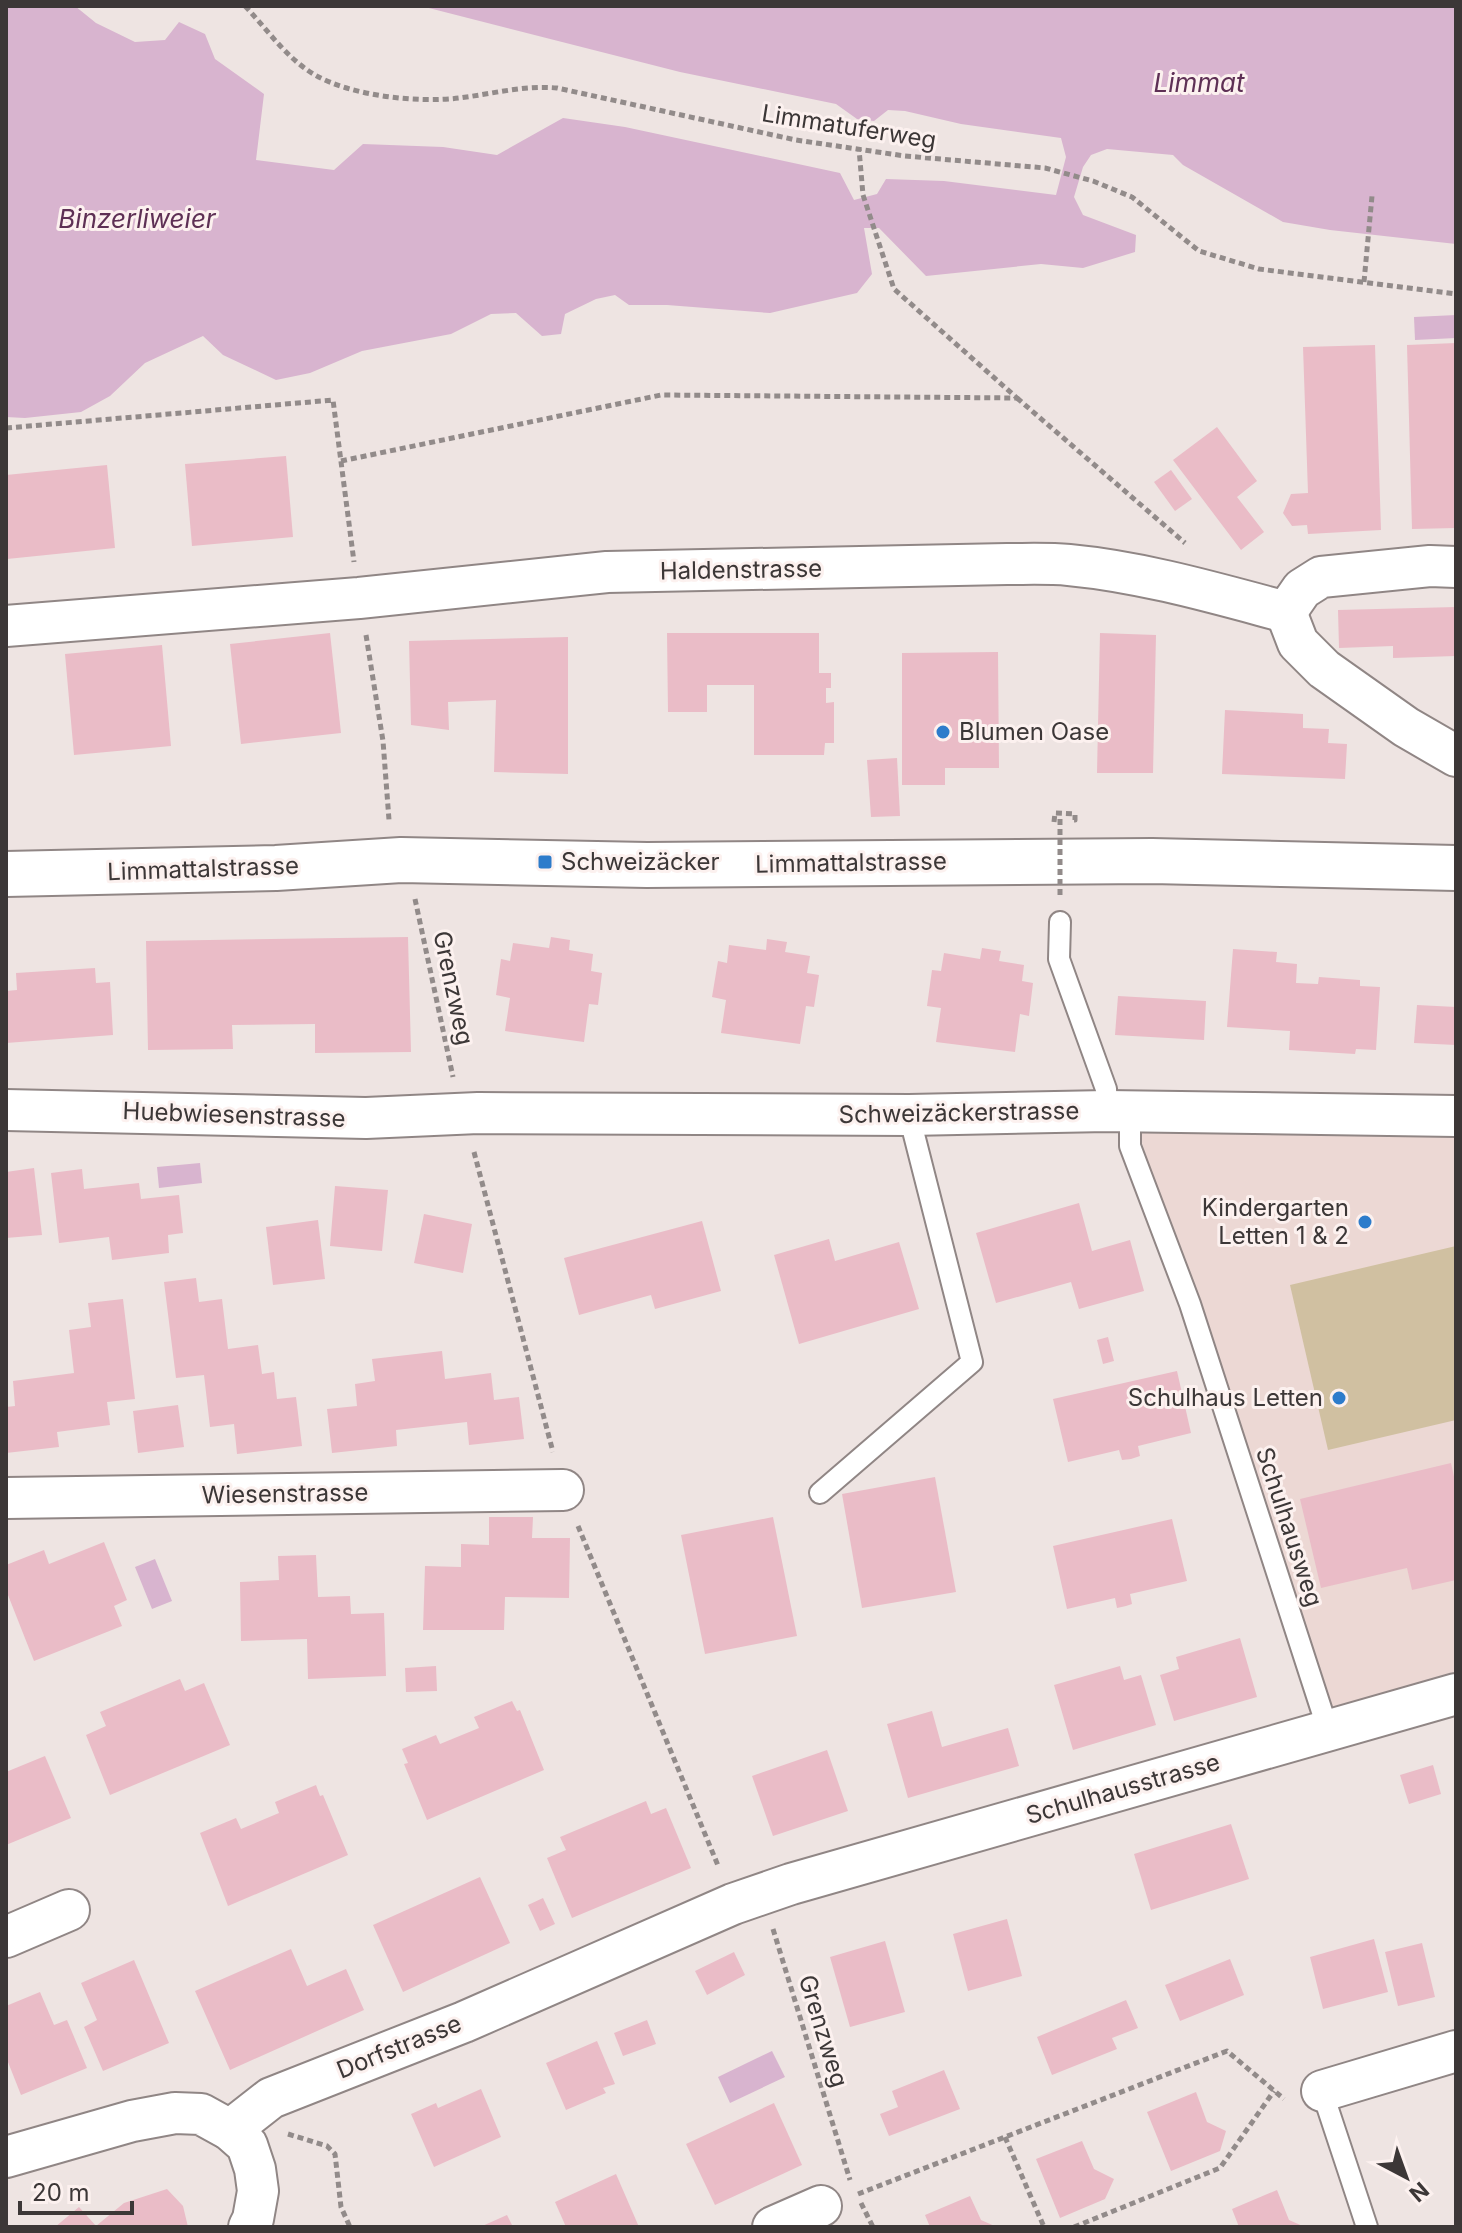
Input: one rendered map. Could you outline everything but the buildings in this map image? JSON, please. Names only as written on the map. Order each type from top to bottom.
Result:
[{"type":"main road","name":"Limmattalstrasse","points":[[6,874],[276,868],[401,860],[647,865],[1152,861],[1456,868]]},
{"type":"street","name":"Haldenstrasse","points":[[6,626],[359,598],[607,572],[1007,564],[1068,565],[1197,588],[1286,612]]},
{"type":"street","points":[[1456,567],[1430,566],[1321,577],[1302,589],[1286,612],[1298,643],[1324,669],[1406,727],[1456,756]]},
{"type":"street","name":"Huebwiesenstrasse","points":[[6,1110],[366,1118],[459,1099]]},
{"type":"street","name":"Schweizäckerstrasse","points":[[459,1099],[909,1115],[1118,1111],[1456,1116]]},
{"type":"street","name":"Wiesenstrasse","points":[[6,1498],[563,1490]]},
{"type":"street","name":"Schulhausstrasse","points":[[775,1889],[1456,1694]]},
{"type":"street","name":"Dorfstrasse","points":[[238,2138],[271,2098],[464,2022],[733,1904],[775,1889]]},
{"type":"street","points":[[6,1937],[69,1910]]},
{"type":"street","points":[[1322,2091],[1456,2051]]},
{"type":"street","points":[[6,2157],[132,2121],[175,2113],[201,2114],[238,2138],[255,2169],[258,2191],[249,2227]]},
{"type":"street","points":[[773,2227],[843,2193]]},
{"type":"lane","name":"Schulhausweg","points":[[1060,922],[1059,959],[1190,1304],[1328,1730]]},
{"type":"lane","points":[[820,1493],[972,1362],[909,1115]]},
{"type":"lane","points":[[1322,2091],[1367,2227]]},
{"type":"path","name":"Limmatuferweg","points":[[245,6],[282,48],[315,75],[357,91],[449,99],[525,88],[557,88],[796,140],[937,159],[1045,168],[1093,181],[1132,197],[1199,251],[1259,269],[1456,294]]},
{"type":"path","points":[[859,149],[863,195],[894,289],[1191,549]]},
{"type":"path","points":[[1364,282],[1372,196]]},
{"type":"path","points":[[341,461],[661,395],[1017,398]]},
{"type":"path","points":[[6,428],[333,400],[359,598]]},
{"type":"path","points":[[372,665],[383,741],[389,823]]},
{"type":"path","points":[[1055,813],[1075,814],[1075,820],[1060,819],[1060,895]]},
{"type":"path","name":"Grenzweg","points":[[414,898],[459,1099]]},
{"type":"path","name":"Grenzweg","points":[[775,1889],[771,1922],[843,2193]]},
{"type":"path","points":[[843,2193],[1005,2137],[1227,2051],[1289,2104],[1322,2091]]},
{"type":"path","points":[[1074,2227],[1220,2168],[1274,2091]]},
{"type":"path","points":[[238,2138],[268,2128],[327,2146],[335,2154],[341,2207],[350,2227]]},
{"type":"path","points":[[1005,2137],[1044,2227]]},
{"type":"shaded area","name":"Schulhaus Letten","points":[[1136,1124],[1456,1124],[1456,1671],[1321,1712]]},
{"type":"shaded area","points":[[1456,1246],[1456,1420],[1328,1450],[1290,1285]]},
{"type":"water","name":"Binzerliweier","points":[[6,6],[75,6],[96,23],[135,42],[165,40],[179,22],[205,34],[215,59],[264,94],[256,160],[334,170],[363,144],[443,147],[497,155],[563,118],[625,127],[840,173],[854,200],[877,194],[886,179],[944,181],[1056,195],[1066,157],[1061,138],[961,124],[905,111],[888,110],[874,121],[857,119],[836,104],[680,72],[421,6],[1456,6],[1456,244],[1283,222],[1183,165],[1173,155],[1107,149],[1091,155],[1083,167],[1074,197],[1083,215],[1136,235],[1135,252],[1083,268],[1041,264],[926,276],[879,228],[864,228],[872,274],[857,293],[770,313],[629,305],[615,295],[596,299],[565,314],[561,334],[542,336],[516,313],[491,314],[451,334],[362,351],[310,373],[276,380],[223,355],[203,336],[145,363],[110,396],[81,412],[6,417]]},
{"type":"water","points":[[1456,315],[1456,338],[1415,340],[1414,317]]},
{"type":"water","points":[[200,1163],[202,1183],[159,1188],[157,1167]]},
{"type":"water","points":[[155,1559],[172,1601],[152,1609],[135,1567]]},
{"type":"water","points":[[772,2051],[785,2077],[730,2103],[718,2077]]},
{"type":"place","name":"Blumen Oase","points":[[943,732]]},
{"type":"place","name":"Schweizäcker","points":[[545,862]]},
{"type":"place","name":"Kindergarten Letten 1 & 2","points":[[1365,1222]]},
{"type":"place","name":"Schulhaus Letten","points":[[1339,1398]]},
{"type":"water label","name":"Limmat","points":[[1199,83]]}]
